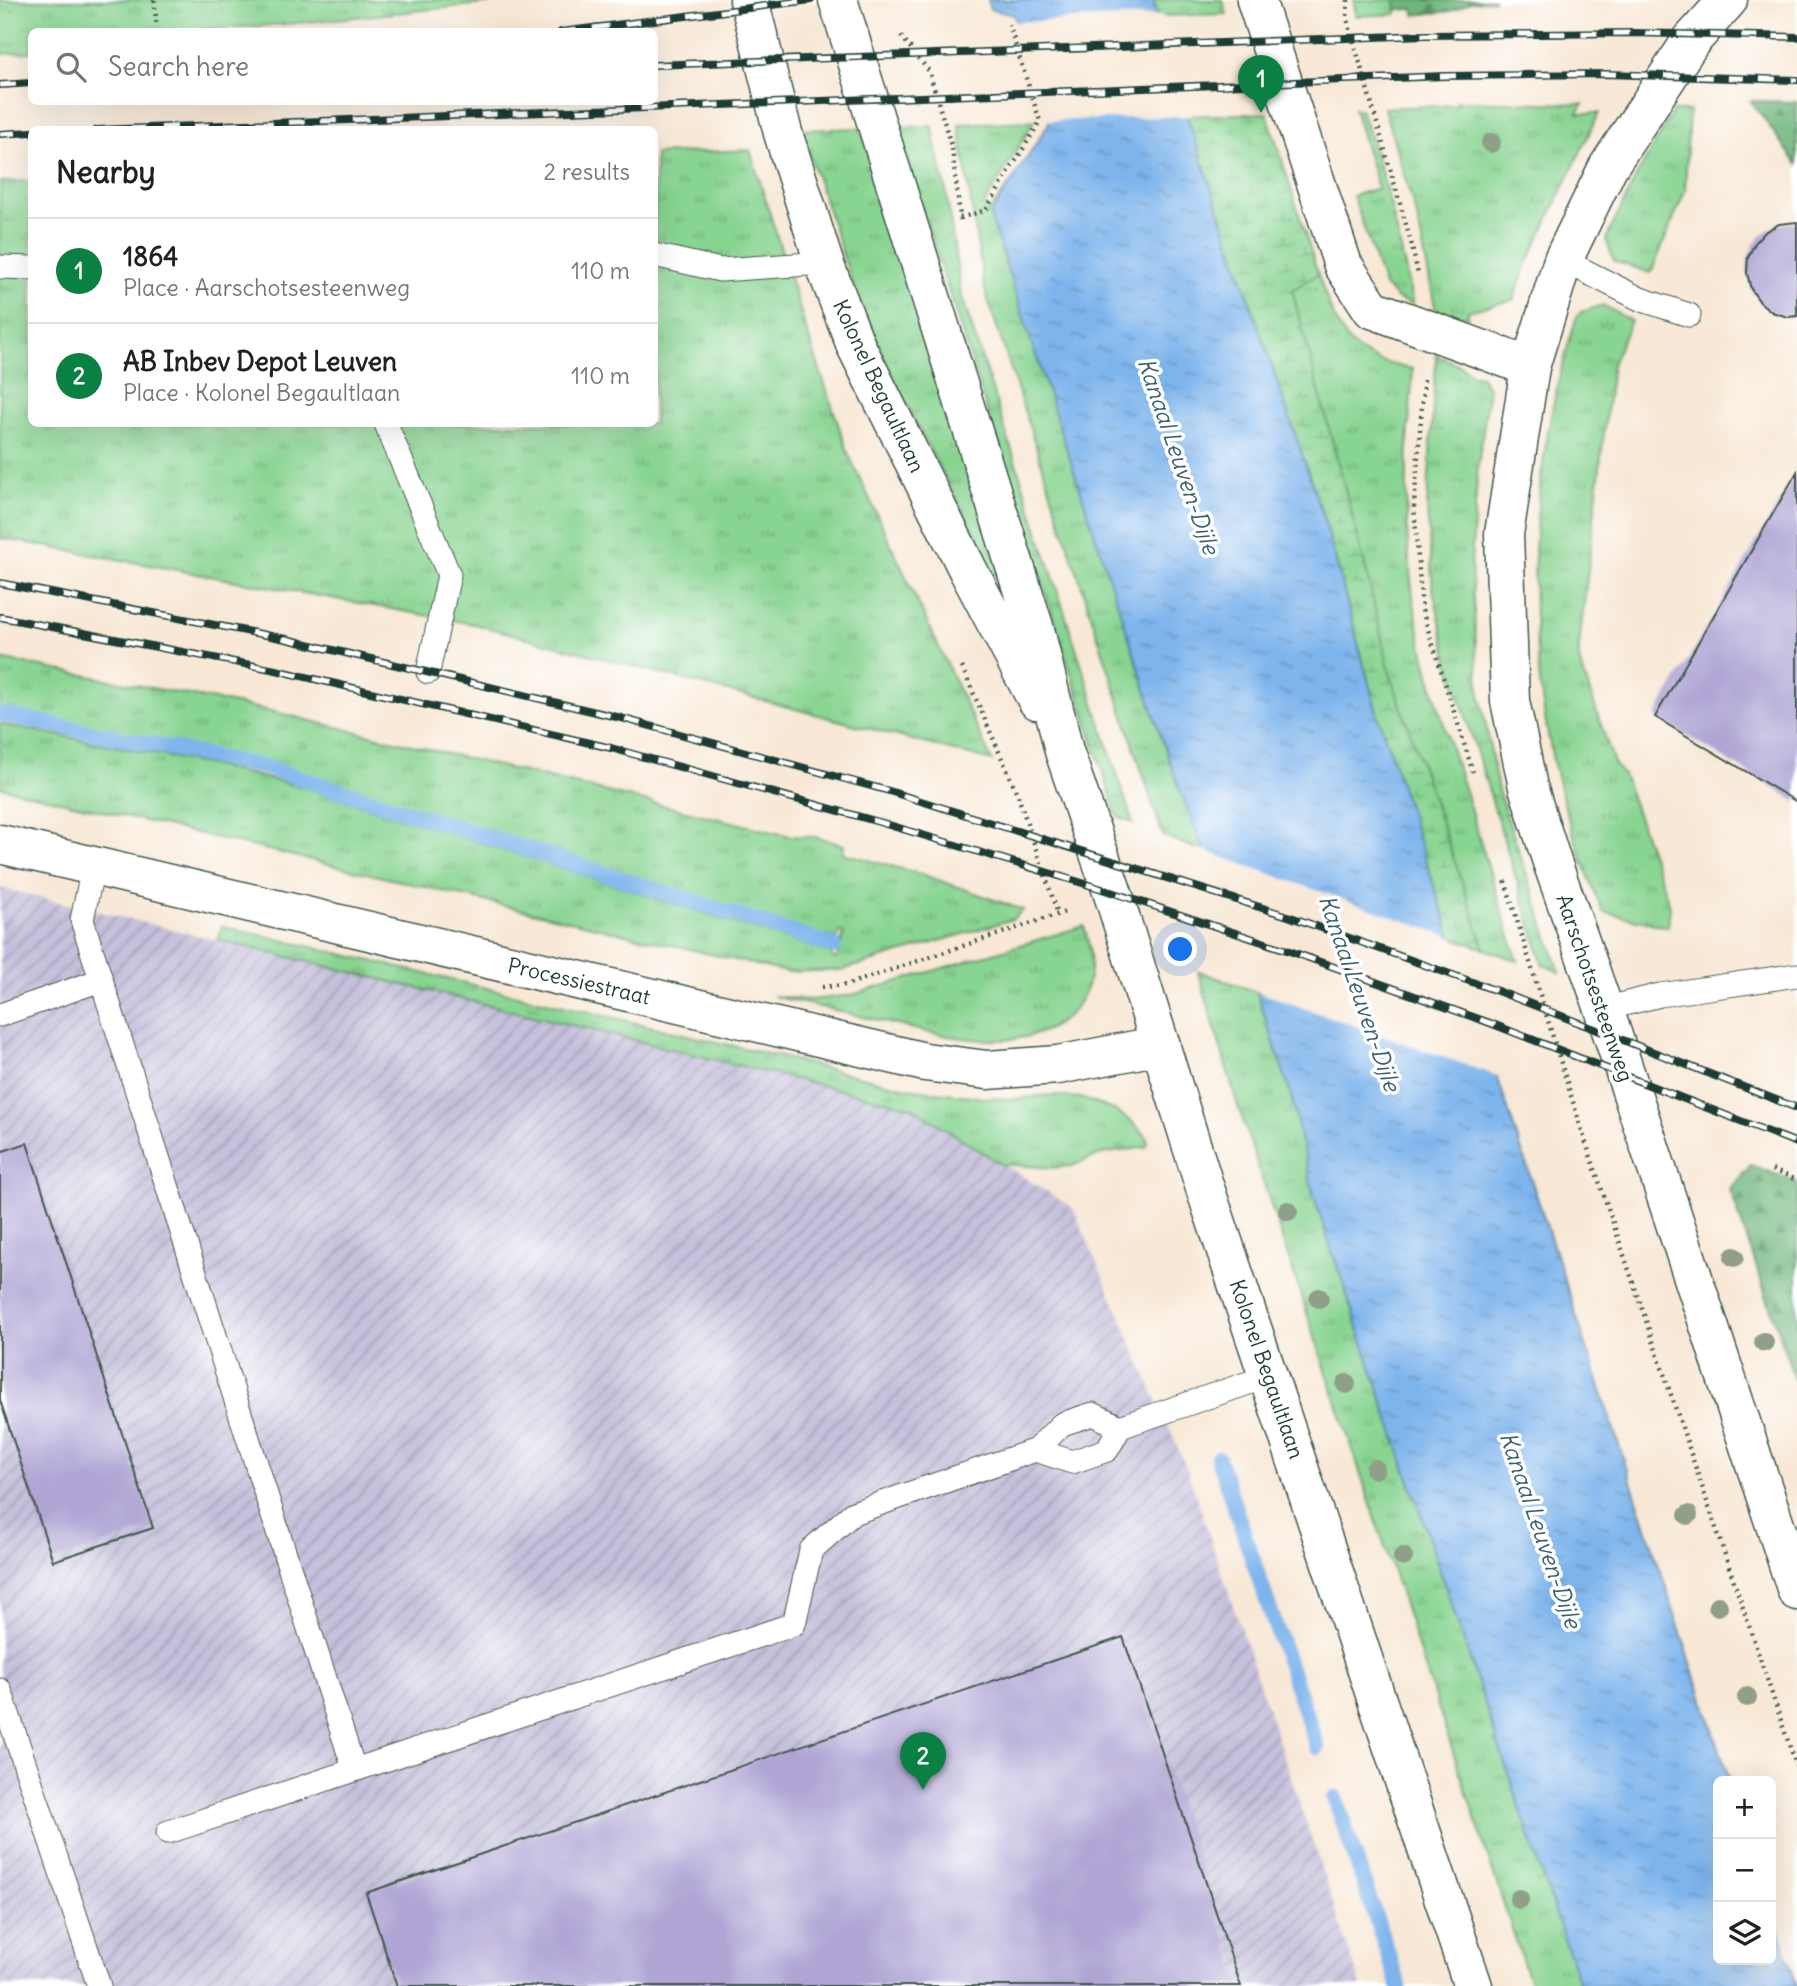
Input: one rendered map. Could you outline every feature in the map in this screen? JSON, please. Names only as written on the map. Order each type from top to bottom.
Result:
[{"type":"street","name":"Kolonel Begaultlaan","points":[[749,0],[783,133],[824,264],[856,346],[969,572],[1064,751]]},
{"type":"street","name":"Kolonel Begaultlaan","points":[[838,0],[1035,630],[1064,751],[1115,900],[1205,1185],[1474,1986]]},
{"type":"street","points":[[1256,0],[1343,265],[1373,309],[1428,332],[1530,367]]},
{"type":"street","name":"Aarschotsesteenweg","points":[[1728,0],[1691,41],[1608,167],[1563,260],[1530,367],[1504,534],[1510,701],[1528,787],[1552,862],[1604,1009],[1797,1591]]},
{"type":"street","name":"Processiestraat","points":[[0,844],[925,1062],[987,1070],[1046,1066],[1161,1045]]},
{"type":"lane","points":[[658,255],[720,270],[824,264]]},
{"type":"lane","points":[[1563,260],[1640,299],[1689,315]]},
{"type":"lane","points":[[0,267],[28,268]]},
{"type":"lane","points":[[387,427],[449,575],[428,672]]},
{"type":"lane","points":[[93,867],[82,920],[354,1769]]},
{"type":"lane","points":[[1604,1009],[1660,995],[1797,975]]},
{"type":"lane","points":[[0,1015],[101,980]]},
{"type":"lane","points":[[1036,1450],[1072,1462],[1107,1450],[1120,1427],[1269,1376]]},
{"type":"lane","points":[[168,1832],[794,1624],[811,1550],[853,1513],[1036,1450],[1062,1424],[1093,1414],[1120,1427]]},
{"type":"lane","points":[[0,1690],[99,1986]]},
{"type":"path","points":[[154,0],[157,27]]},
{"type":"path","points":[[1348,0],[1347,18],[1411,242],[1419,280]]},
{"type":"path","points":[[960,218],[986,210],[1040,121],[1008,22]]},
{"type":"path","points":[[811,988],[846,985],[1058,914],[1115,900]]},
{"type":"path","points":[[1772,1170],[1797,1180]]},
{"type":"shaded area","points":[[0,888],[911,1107],[1073,1208],[1187,1469],[1361,1986],[0,1986]]},
{"type":"green space","points":[[0,0],[523,0],[230,28],[28,28],[28,52],[0,54]]},
{"type":"green space","points":[[1153,0],[1222,0],[1227,14],[1159,16]]},
{"type":"green space","points":[[1354,0],[1395,0],[1397,14],[1355,16]]},
{"type":"green space","points":[[1395,0],[1495,0],[1471,2],[1451,11],[1415,15],[1413,9],[1396,10]]},
{"type":"green space","points":[[1456,101],[1583,104],[1578,113],[1599,113],[1526,266],[1513,300],[1468,311],[1468,317],[1436,312],[1418,221],[1384,108],[1458,105]]},
{"type":"green space","points":[[1751,101],[1797,102],[1797,164]]},
{"type":"green space","points":[[1354,109],[1360,109],[1377,157],[1413,305],[1398,299],[1384,286],[1353,196],[1378,188]]},
{"type":"green space","points":[[1673,111],[1689,111],[1685,191],[1651,273],[1614,261],[1606,239],[1636,177]]},
{"type":"green space","points":[[1267,113],[1318,274],[1292,290],[1360,545],[1391,677],[1485,949],[1450,937],[1377,713],[1325,522],[1187,116]]},
{"type":"green space","points":[[1034,121],[984,205],[987,214],[1009,185],[1046,384],[1203,851],[1163,836],[984,287],[959,124]]},
{"type":"green space","points":[[932,126],[946,191],[961,294],[1133,823],[1117,816],[896,127]]},
{"type":"green space","points":[[860,128],[1020,639],[996,580],[963,511],[905,403],[857,297],[801,130]]},
{"type":"green space","points":[[750,150],[848,453],[992,761],[474,624],[0,538],[0,182],[28,181],[28,427],[658,427],[658,154]]},
{"type":"green space","points":[[1318,274],[1332,312],[1348,340],[1372,358],[1413,369],[1407,520],[1413,599],[1439,708],[1518,961],[1485,949],[1391,677],[1360,545],[1292,290]]},
{"type":"green space","points":[[1603,305],[1631,321],[1612,364],[1579,660],[1614,763],[1624,777],[1670,906],[1668,927],[1603,912],[1568,817],[1552,756],[1541,693],[1534,568],[1546,442],[1576,319],[1581,312]]},
{"type":"green space","points":[[1436,355],[1460,365],[1472,375],[1481,376],[1489,390],[1478,465],[1471,565],[1479,689],[1498,790],[1560,972],[1543,965],[1450,666],[1433,589],[1427,510]]},
{"type":"green space","points":[[0,659],[262,709],[790,836],[815,837],[844,845],[843,853],[924,875],[1023,910],[1013,919],[843,970],[786,972],[0,787],[0,724],[206,764],[307,788],[831,953],[833,958],[837,958],[844,933],[840,932],[836,942],[330,784],[223,756],[0,711]]},
{"type":"green space","points":[[222,926],[906,1088],[986,1098],[1017,1099],[1047,1095],[1081,1098],[1114,1110],[1132,1122],[1146,1136],[1148,1143],[1146,1147],[1102,1154],[1072,1166],[1052,1168],[1001,1164],[911,1107],[218,940]]},
{"type":"green space","points":[[1084,926],[1089,945],[1090,975],[1084,994],[1061,1022],[1038,1034],[983,1040],[953,1037],[773,996],[811,1000],[852,995]]},
{"type":"green space","points":[[1198,971],[1257,992],[1290,1091],[1314,1197],[1580,1986],[1531,1986],[1236,1100]]},
{"type":"green space","points":[[1751,1165],[1797,1182],[1797,1387],[1730,1189]]},
{"type":"water","name":"Kanaal Leuven-Dijle","points":[[988,0],[1153,0],[1187,116],[1325,522],[1377,713],[1728,1776],[1713,1776],[1713,1965],[1776,1965],[1776,1921],[1797,1986],[1580,1986],[1314,1197],[1290,1091],[1257,992],[1170,763],[990,216],[1049,123],[1014,15],[990,9]]},
{"type":"pier","points":[[1163,15],[1191,116],[1044,121],[1012,22]]},
{"type":"pier","points":[[1199,849],[1454,938],[1500,1077],[1253,990]]},
{"type":"building","points":[[1797,222],[1797,316],[1788,317],[1772,312],[1760,302],[1751,289],[1747,273],[1748,257],[1755,243],[1766,231],[1779,224]]},
{"type":"building","points":[[1797,472],[1797,802],[1655,717]]},
{"type":"building","points":[[27,1143],[153,1528],[53,1561],[0,1400],[0,1152]]},
{"type":"building","points":[[1123,1637],[1241,1986],[397,1986],[366,1893]]},
{"type":"waterway","points":[[0,714],[268,768],[834,946]]},
{"type":"waterway","points":[[1218,1458],[1317,1747]]},
{"type":"waterway","points":[[1335,1798],[1399,1986]]},
{"type":"railway","points":[[592,28],[811,0]]},
{"type":"railway","points":[[658,65],[1425,35],[1634,33],[1797,37]]},
{"type":"railway","points":[[197,126],[1445,76],[1605,74],[1797,80]]},
{"type":"railway","points":[[0,85],[28,83]]},
{"type":"railway","points":[[0,134],[28,132]]},
{"type":"railway","points":[[0,583],[286,639],[621,718],[889,791],[1288,916],[1500,992],[1797,1108]]},
{"type":"railway","points":[[0,617],[276,670],[611,748],[879,822],[1099,888],[1284,949],[1490,1023],[1797,1143]]},
{"type":"place","name":"1864","points":[[1261,113]]},
{"type":"place","name":"AB Inbev Depot Leuven","points":[[923,1790]]}]
